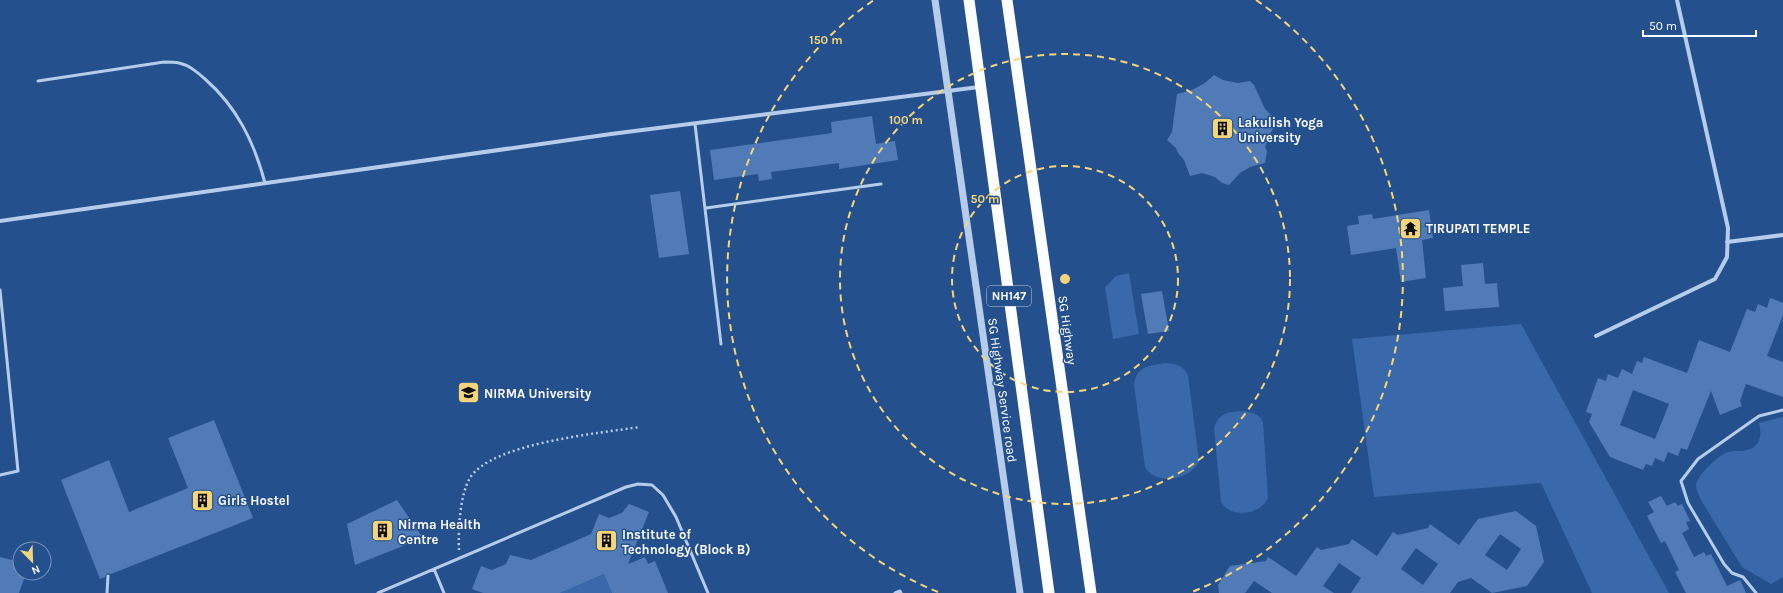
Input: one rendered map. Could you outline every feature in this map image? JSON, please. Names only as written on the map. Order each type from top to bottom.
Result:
[{"type":"highway","name":"NH147","points":[[969,0],[976,45],[979,87],[1049,593]]},
{"type":"highway","name":"SG Highway","points":[[1007,0],[1091,593]]},
{"type":"street","name":"SG Highway Service road","points":[[935,0],[1020,593]]},
{"type":"street","points":[[1596,336],[1715,279],[1727,257],[1728,228],[1677,0]]},
{"type":"street","points":[[0,221],[611,134],[979,87]]},
{"type":"street","points":[[1727,242],[1783,234]]},
{"type":"lane","points":[[38,81],[164,62],[179,63],[193,68],[221,94],[234,110],[258,158],[266,183]]},
{"type":"lane","points":[[695,124],[721,344]]},
{"type":"lane","points":[[706,208],[881,184]]},
{"type":"lane","points":[[0,290],[18,471],[0,475]]},
{"type":"lane","points":[[1756,593],[1743,577],[1732,573],[1724,564],[1688,503],[1681,481],[1698,459],[1759,416],[1783,410]]},
{"type":"lane","points":[[378,593],[626,487],[638,484],[652,485],[663,495],[676,517],[708,593]]},
{"type":"lane","points":[[434,569],[444,593]]},
{"type":"lane","points":[[107,593],[108,576]]},
{"type":"lane","points":[[895,593],[900,591],[901,593]]},
{"type":"path","points":[[459,558],[459,522],[466,487],[469,478],[477,469],[486,463],[508,454],[551,440],[640,427]]},
{"type":"shaded area","points":[[1129,273],[1139,334],[1113,339],[1105,287],[1116,276]]},
{"type":"shaded area","points":[[1521,324],[1669,593],[1592,593],[1541,483],[1374,497],[1352,339]]},
{"type":"shaded area","points":[[1166,363],[1179,366],[1184,369],[1188,375],[1199,461],[1189,473],[1173,478],[1157,477],[1150,473],[1145,467],[1134,384],[1138,373],[1141,370],[1149,366]]},
{"type":"shaded area","points":[[1244,411],[1257,415],[1263,422],[1268,498],[1259,508],[1245,513],[1238,513],[1231,511],[1221,502],[1214,428],[1219,419],[1225,414]]},
{"type":"shaded area","points":[[1783,417],[1783,577],[1771,584],[1742,567],[1701,500],[1696,485],[1704,471],[1724,454],[1730,451],[1745,451],[1755,446],[1758,443],[1760,436],[1759,423]]},
{"type":"shaded area","points":[[604,574],[612,593],[560,593]]},
{"type":"building","name":"Lakulish Yoga University","points":[[1214,75],[1223,80],[1238,83],[1250,81],[1254,85],[1265,109],[1277,121],[1265,147],[1267,151],[1265,163],[1250,167],[1240,173],[1229,185],[1222,183],[1215,177],[1202,173],[1190,176],[1184,160],[1176,148],[1167,140],[1172,132],[1177,94],[1192,90],[1205,83]]},
{"type":"building","points":[[872,116],[876,144],[895,141],[898,160],[839,169],[839,163],[771,172],[772,179],[759,181],[758,174],[714,180],[710,150],[832,133],[831,122]]},
{"type":"building","points":[[680,191],[689,254],[659,258],[650,195]]},
{"type":"building","points":[[1429,210],[1433,238],[1422,240],[1426,278],[1401,282],[1396,248],[1351,255],[1347,226],[1359,224],[1358,216],[1372,214],[1373,219]]},
{"type":"building","points":[[1483,263],[1485,284],[1497,283],[1499,307],[1445,311],[1443,288],[1463,286],[1461,265]]},
{"type":"building","points":[[1162,291],[1169,331],[1148,334],[1141,294]]},
{"type":"building","points":[[1770,298],[1783,303],[1783,315],[1767,356],[1783,362],[1783,397],[1746,384],[1740,401],[1742,406],[1720,415],[1711,391],[1687,450],[1681,448],[1678,456],[1668,452],[1664,462],[1655,458],[1652,466],[1646,464],[1643,470],[1610,457],[1589,422],[1592,414],[1586,412],[1598,378],[1606,381],[1608,374],[1618,378],[1622,369],[1632,374],[1637,361],[1642,363],[1644,357],[1687,373],[1699,340],[1730,352],[1747,309],[1755,312],[1758,304],[1767,308]],"holes":[[[1633,390],[1669,404],[1655,439],[1620,425]]]},
{"type":"building","name":"Girls Hostel","points":[[214,420],[253,518],[111,574],[107,573],[105,577],[100,579],[61,480],[109,460],[129,512],[188,488],[168,438]]},
{"type":"building","points":[[1661,496],[1667,506],[1675,502],[1678,506],[1682,504],[1690,521],[1686,522],[1689,529],[1682,533],[1694,557],[1704,552],[1706,556],[1711,554],[1727,586],[1740,580],[1746,593],[1686,593],[1675,572],[1679,570],[1665,541],[1661,543],[1647,516],[1654,512],[1648,502]]},
{"type":"building","name":"Nirma Health Centre","points":[[397,500],[423,538],[355,565],[347,524]]},
{"type":"building","name":"Institute of Technology (Block B)","points":[[629,504],[649,512],[628,564],[645,557],[648,564],[655,561],[668,593],[612,593],[604,574],[560,593],[483,593],[472,589],[481,566],[492,570],[506,564],[510,555],[531,560],[591,534],[599,514],[609,518],[622,513]]},
{"type":"building","points":[[1516,511],[1536,526],[1544,562],[1527,586],[1492,593],[1471,578],[1458,582],[1450,593],[1351,593],[1361,578],[1339,563],[1323,586],[1334,593],[1272,593],[1254,581],[1245,593],[1219,593],[1218,585],[1230,566],[1266,561],[1268,557],[1296,576],[1317,547],[1321,550],[1349,544],[1352,539],[1377,556],[1393,532],[1398,535],[1428,528],[1430,524],[1459,545],[1478,519]],"holes":[[[1500,534],[1521,549],[1507,570],[1485,555]],[[1416,548],[1438,564],[1423,585],[1401,569]]]},
{"type":"building","points":[[0,557],[12,560],[12,581],[23,581],[19,593],[0,593]]},
{"type":"place","name":"Lakulish Yoga University","points":[[1223,129]]},
{"type":"place","name":"TIRUPATI TEMPLE","points":[[1411,228]]},
{"type":"place","name":"NIRMA University","points":[[468,393]]},
{"type":"place","name":"Girls Hostel","points":[[202,500]]},
{"type":"place","name":"Nirma Health Centre","points":[[383,531]]},
{"type":"place","name":"Institute of Technology (Block B)","points":[[606,541]]}]
